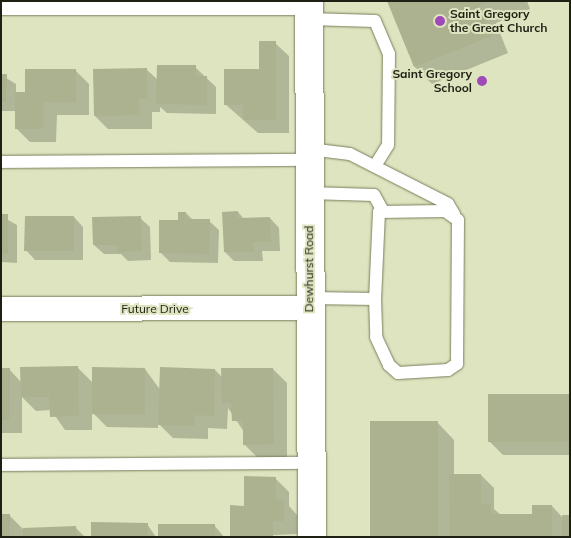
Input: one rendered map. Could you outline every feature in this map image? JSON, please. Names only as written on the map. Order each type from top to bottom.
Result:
[{"type":"street","points":[[1,3],[309,8]]},
{"type":"street","name":"Dewhurst Road","points":[[309,8],[309,303],[312,537]]},
{"type":"street","name":"Future Drive","points":[[1,309],[309,303]]},
{"type":"lane","points":[[309,8],[375,21],[389,54],[388,145],[375,166]]},
{"type":"lane","points":[[1,162],[350,154],[448,204],[458,220],[457,364],[448,370],[398,373],[376,337],[379,212],[445,211],[458,220]]},
{"type":"lane","points":[[309,193],[374,195],[383,211]]},
{"type":"lane","points":[[309,303],[376,299]]},
{"type":"lane","points":[[1,465],[311,463]]},
{"type":"building","name":"Saint Gregory the Great Church","points":[[387,1],[490,1],[480,5],[492,36],[414,67]]},
{"type":"building","points":[[259,41],[276,41],[276,120],[243,120],[243,105],[224,105],[224,69],[259,69]]},
{"type":"building","points":[[157,65],[196,65],[196,76],[207,76],[207,105],[156,104]]},
{"type":"building","points":[[147,68],[147,98],[139,99],[139,115],[94,116],[93,69]]},
{"type":"building","points":[[25,69],[76,69],[76,102],[43,102],[43,129],[15,129],[15,92],[25,92]]},
{"type":"building","points":[[1,74],[7,74],[6,102],[1,102]]},
{"type":"building","points":[[238,211],[238,218],[270,217],[271,242],[253,242],[254,252],[224,252],[222,212]]},
{"type":"building","points":[[178,212],[186,212],[186,219],[210,219],[209,254],[159,253],[159,220],[178,220]]},
{"type":"building","points":[[1,214],[8,214],[8,254],[1,254]]},
{"type":"building","points":[[25,216],[74,216],[74,251],[24,251]]},
{"type":"building","points":[[141,216],[142,251],[117,252],[117,245],[93,245],[92,217]]},
{"type":"building","points":[[78,366],[79,416],[50,417],[49,397],[21,397],[20,367]]},
{"type":"building","points":[[92,367],[145,368],[145,414],[92,414]]},
{"type":"building","points":[[160,367],[215,369],[214,416],[195,415],[194,426],[158,425]]},
{"type":"building","points":[[1,368],[10,368],[9,420],[1,420]]},
{"type":"building","points":[[221,368],[273,368],[274,444],[243,445],[243,421],[232,421],[231,403],[222,403]]},
{"type":"building","points":[[488,394],[570,394],[570,442],[488,442]]},
{"type":"building","points":[[370,421],[438,421],[438,537],[370,537]]},
{"type":"building","points":[[449,474],[481,474],[481,504],[491,504],[491,514],[532,514],[532,505],[552,505],[552,537],[450,537]]},
{"type":"building","points":[[244,476],[276,477],[276,500],[284,500],[284,521],[273,521],[273,537],[230,537],[230,505],[244,506]]},
{"type":"building","points":[[1,514],[10,514],[9,537],[1,537]]},
{"type":"building","points":[[562,515],[570,515],[570,537],[562,537]]},
{"type":"building","points":[[91,522],[148,523],[147,537],[91,537]]},
{"type":"building","points":[[158,524],[215,524],[215,537],[158,537]]},
{"type":"building","points":[[76,526],[77,537],[23,537],[23,528]]},
{"type":"place","name":"Saint Gregory the Great Church","points":[[440,21]]},
{"type":"place","name":"Saint Gregory School","points":[[482,81]]}]
